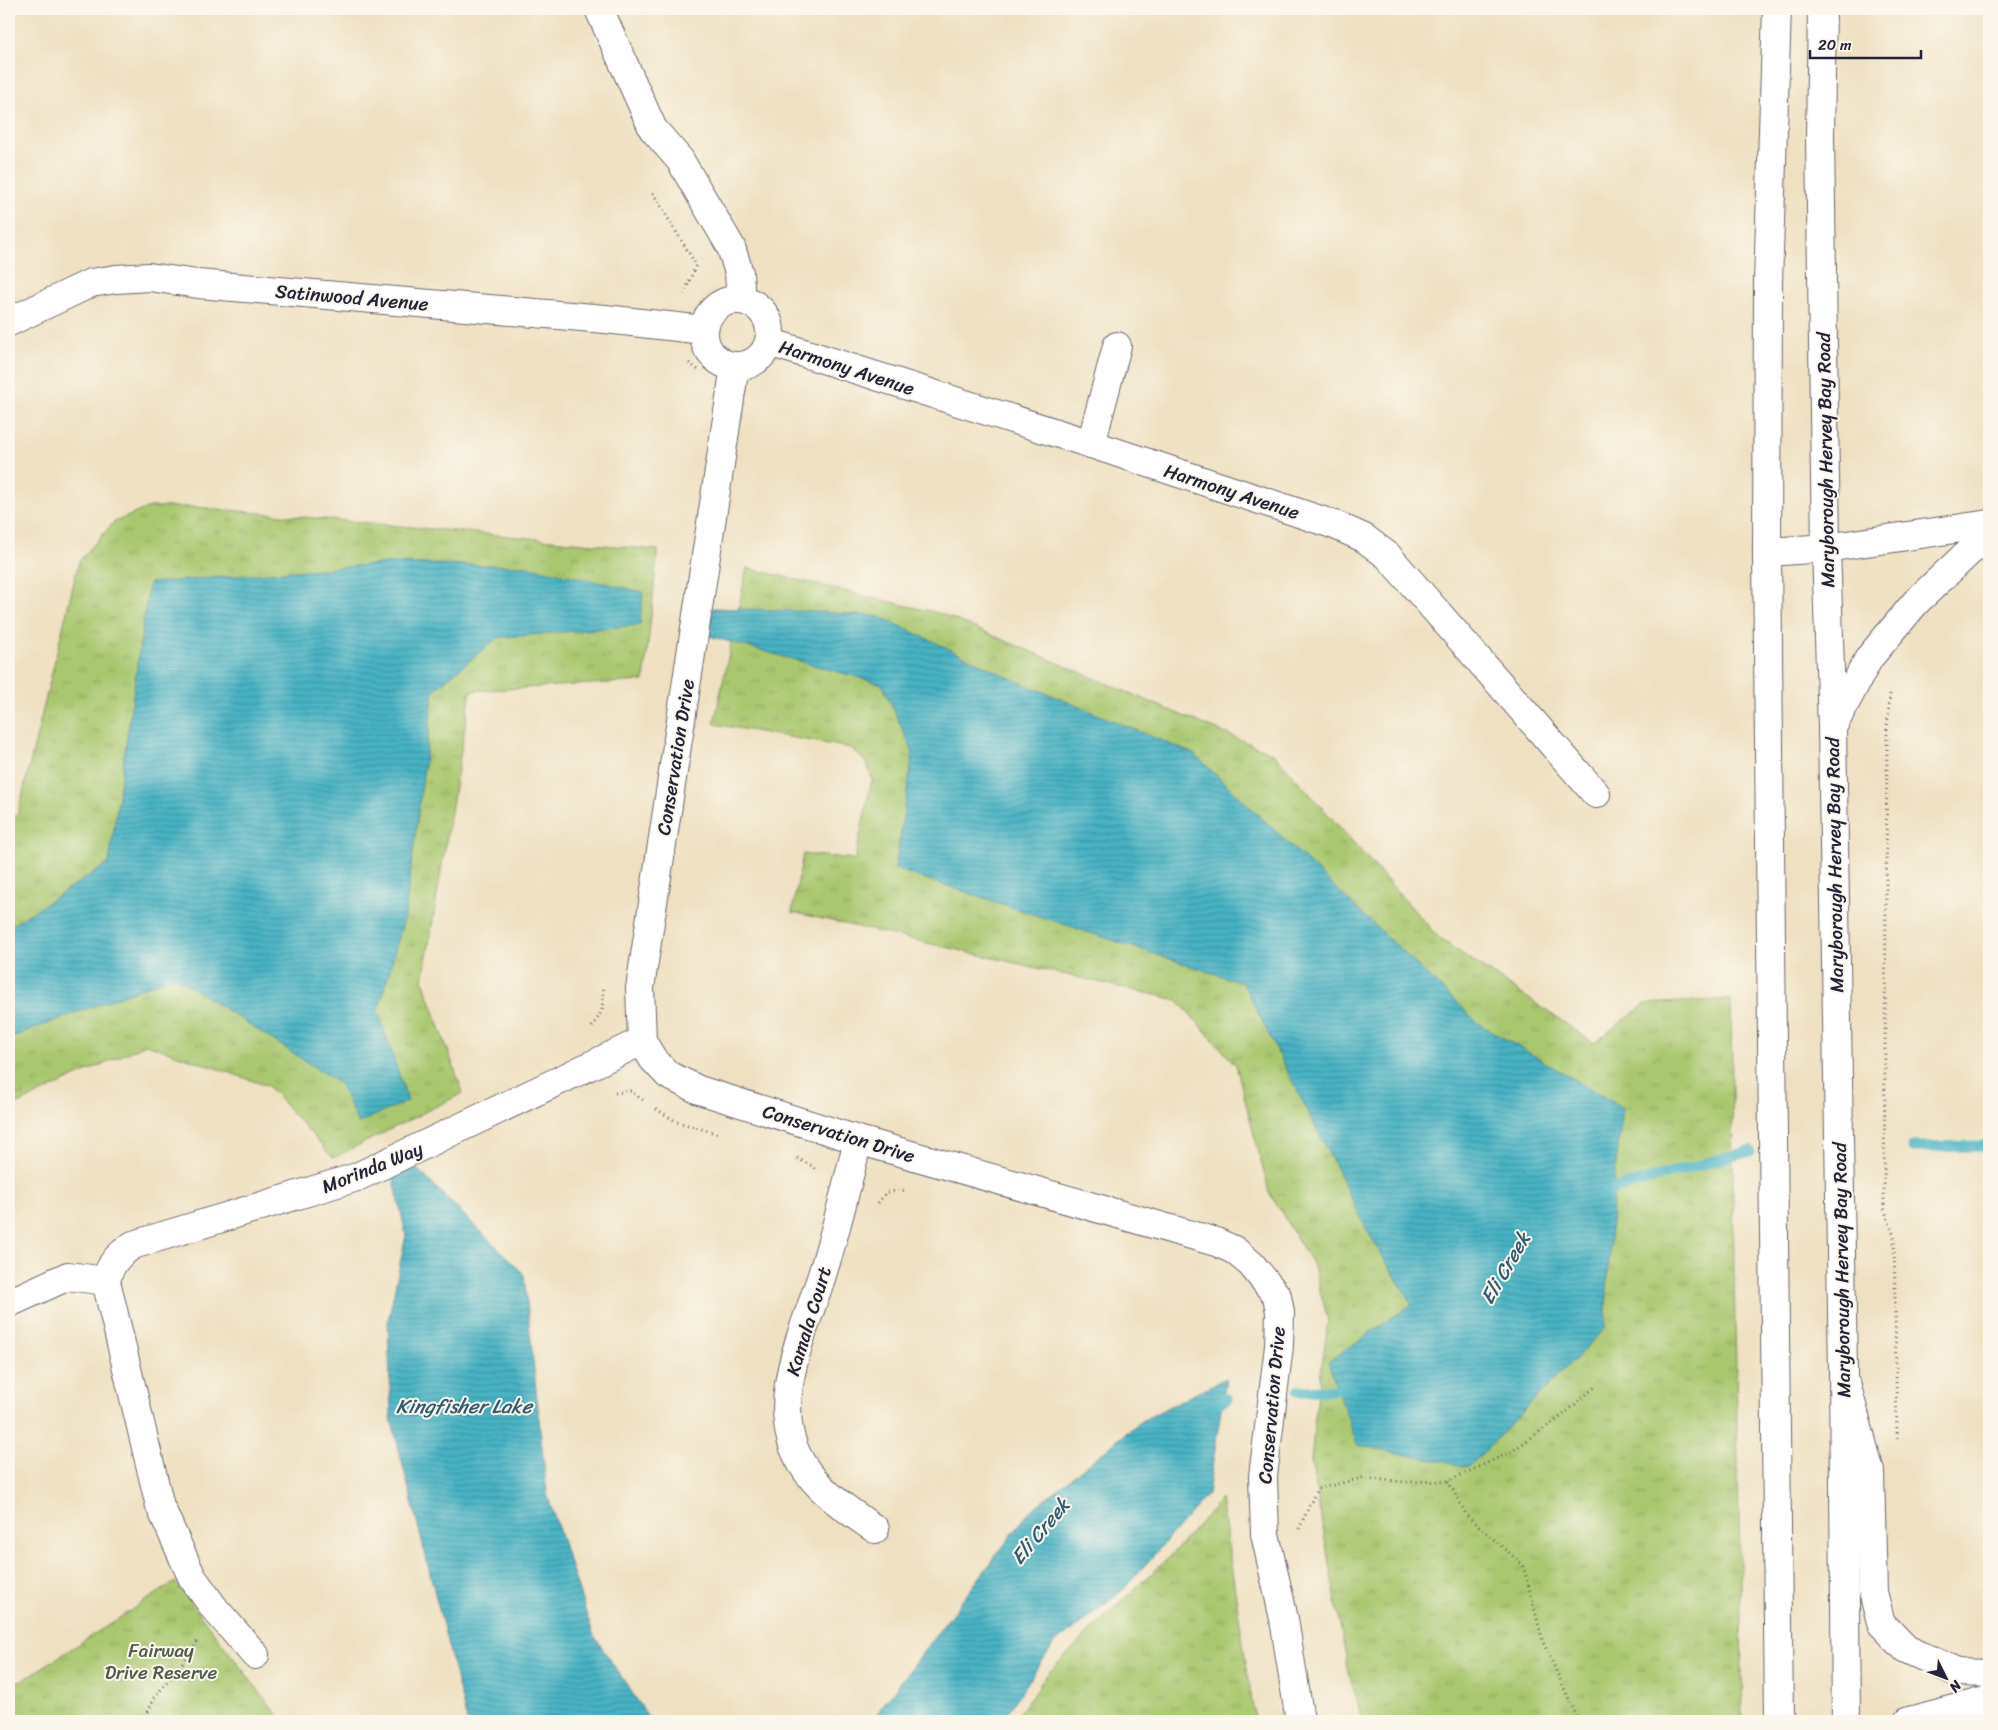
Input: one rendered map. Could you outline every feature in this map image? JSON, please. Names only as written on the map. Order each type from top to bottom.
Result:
[{"type":"street","points":[[599,9],[653,129],[685,168],[731,247],[739,273],[741,300]]},
{"type":"street","points":[[1777,9],[1768,283],[1768,552],[1779,1721]]},
{"type":"street","name":"Maryborough Hervey Bay Road","points":[[1822,9],[1820,137],[1826,548],[1832,727],[1843,1371],[1846,1721]]},
{"type":"street","name":"Satinwood Avenue","points":[[9,322],[91,284],[116,279],[149,277],[198,284],[605,319],[704,330]]},
{"type":"street","points":[[741,300],[756,305],[766,315],[770,328],[770,342],[762,355],[756,360],[743,366],[735,366],[721,362],[710,352],[706,345],[704,330],[709,316],[715,308],[722,303],[741,300]]},
{"type":"street","name":"Harmony Avenue","points":[[770,342],[1091,444],[1335,525],[1364,538],[1388,556],[1596,794]]},
{"type":"street","points":[[1091,444],[1117,346]]},
{"type":"street","name":"Conservation Drive","points":[[735,366],[640,988],[642,1041],[653,1059],[668,1075],[699,1090],[858,1140],[1216,1242],[1234,1250],[1251,1264],[1277,1296],[1280,1312],[1279,1346],[1263,1476],[1265,1534],[1283,1611],[1300,1721]]},
{"type":"street","points":[[1768,552],[1826,548],[1989,524]]},
{"type":"street","points":[[1832,727],[1869,658],[1916,602],[1989,533]]},
{"type":"street","name":"Morinda Way","points":[[106,1281],[109,1268],[117,1257],[133,1245],[357,1177],[434,1142],[642,1041]]},
{"type":"street","name":"Kamala Court","points":[[858,1140],[822,1275],[793,1361],[788,1394],[789,1434],[802,1464],[818,1484],[840,1506],[875,1529]]},
{"type":"street","points":[[9,1303],[68,1276],[106,1281],[160,1506],[192,1577],[215,1609],[255,1655]]},
{"type":"street","points":[[1843,1371],[1870,1472],[1873,1592],[1881,1623],[1906,1649],[1957,1672],[1989,1673]]},
{"type":"street","points":[[1909,1721],[1989,1700]]},
{"type":"path","points":[[653,193],[696,265],[673,326],[681,357],[703,374]]},
{"type":"path","points":[[1890,687],[1887,728],[1884,1208],[1894,1236],[1897,1443]]},
{"type":"path","points":[[590,1029],[602,1011],[605,980]]},
{"type":"path","points":[[585,1068],[598,1094],[630,1091],[645,1102]]},
{"type":"path","points":[[653,1107],[677,1122],[725,1136]]},
{"type":"path","points":[[791,1155],[814,1167],[816,1176]]},
{"type":"path","points":[[839,1215],[862,1222],[887,1192],[911,1190]]},
{"type":"path","points":[[1265,1534],[1296,1536],[1317,1489],[1362,1478],[1405,1482],[1448,1481],[1510,1452],[1563,1414],[1595,1387]]},
{"type":"path","points":[[1448,1481],[1467,1516],[1524,1565],[1543,1642],[1579,1721]]},
{"type":"path","points":[[144,1721],[154,1698],[192,1651],[215,1609]]},
{"type":"green space","points":[[150,507],[196,507],[658,550],[644,681],[471,691],[423,980],[463,1093],[333,1158],[268,1086],[146,1044],[9,1108],[9,824],[18,813],[79,561],[114,522]]},
{"type":"green space","points":[[747,568],[942,614],[1274,754],[1439,938],[1594,1043],[1645,1004],[1731,999],[1743,1721],[1362,1721],[1347,1664],[1311,1461],[1328,1321],[1314,1267],[1269,1192],[1236,1065],[1177,1000],[792,912],[803,854],[855,859],[872,779],[866,762],[851,748],[714,724]]},
{"type":"green space","points":[[1221,1499],[1255,1721],[1014,1721],[1049,1672],[1119,1603],[1170,1557]]},
{"type":"green space","name":"Fairway Drive Reserve","points":[[175,1582],[282,1721],[9,1721],[9,1683],[23,1680]]},
{"type":"water","points":[[392,563],[526,566],[643,592],[640,625],[497,638],[434,690],[405,915],[378,1012],[408,1101],[358,1123],[339,1083],[174,976],[9,1038],[9,927],[109,863],[149,583]]},
{"type":"water","points":[[713,608],[824,612],[881,617],[1017,681],[1194,754],[1478,1023],[1623,1108],[1613,1189],[1605,1328],[1469,1467],[1357,1445],[1328,1362],[1412,1304],[1368,1232],[1243,983],[895,869],[913,753],[882,684],[709,636]]},
{"type":"water","name":"Kingfisher Lake","points":[[405,1157],[524,1274],[547,1494],[593,1634],[651,1721],[467,1721],[391,1418],[388,1321],[406,1235],[391,1166]]},
{"type":"water","points":[[1226,1378],[1208,1494],[1122,1591],[1053,1645],[1002,1721],[871,1721],[1029,1512],[1141,1421]]},
{"type":"waterway","name":"Eli Creek","points":[[1913,1147],[1989,1146]]},
{"type":"waterway","name":"Eli Creek","points":[[1601,1197],[1613,1189],[1750,1151]]},
{"type":"waterway","name":"Eli Creek","points":[[1298,1391],[1351,1389]]},
{"type":"waterway","name":"Eli Creek","points":[[1209,1406],[1227,1399]]}]
